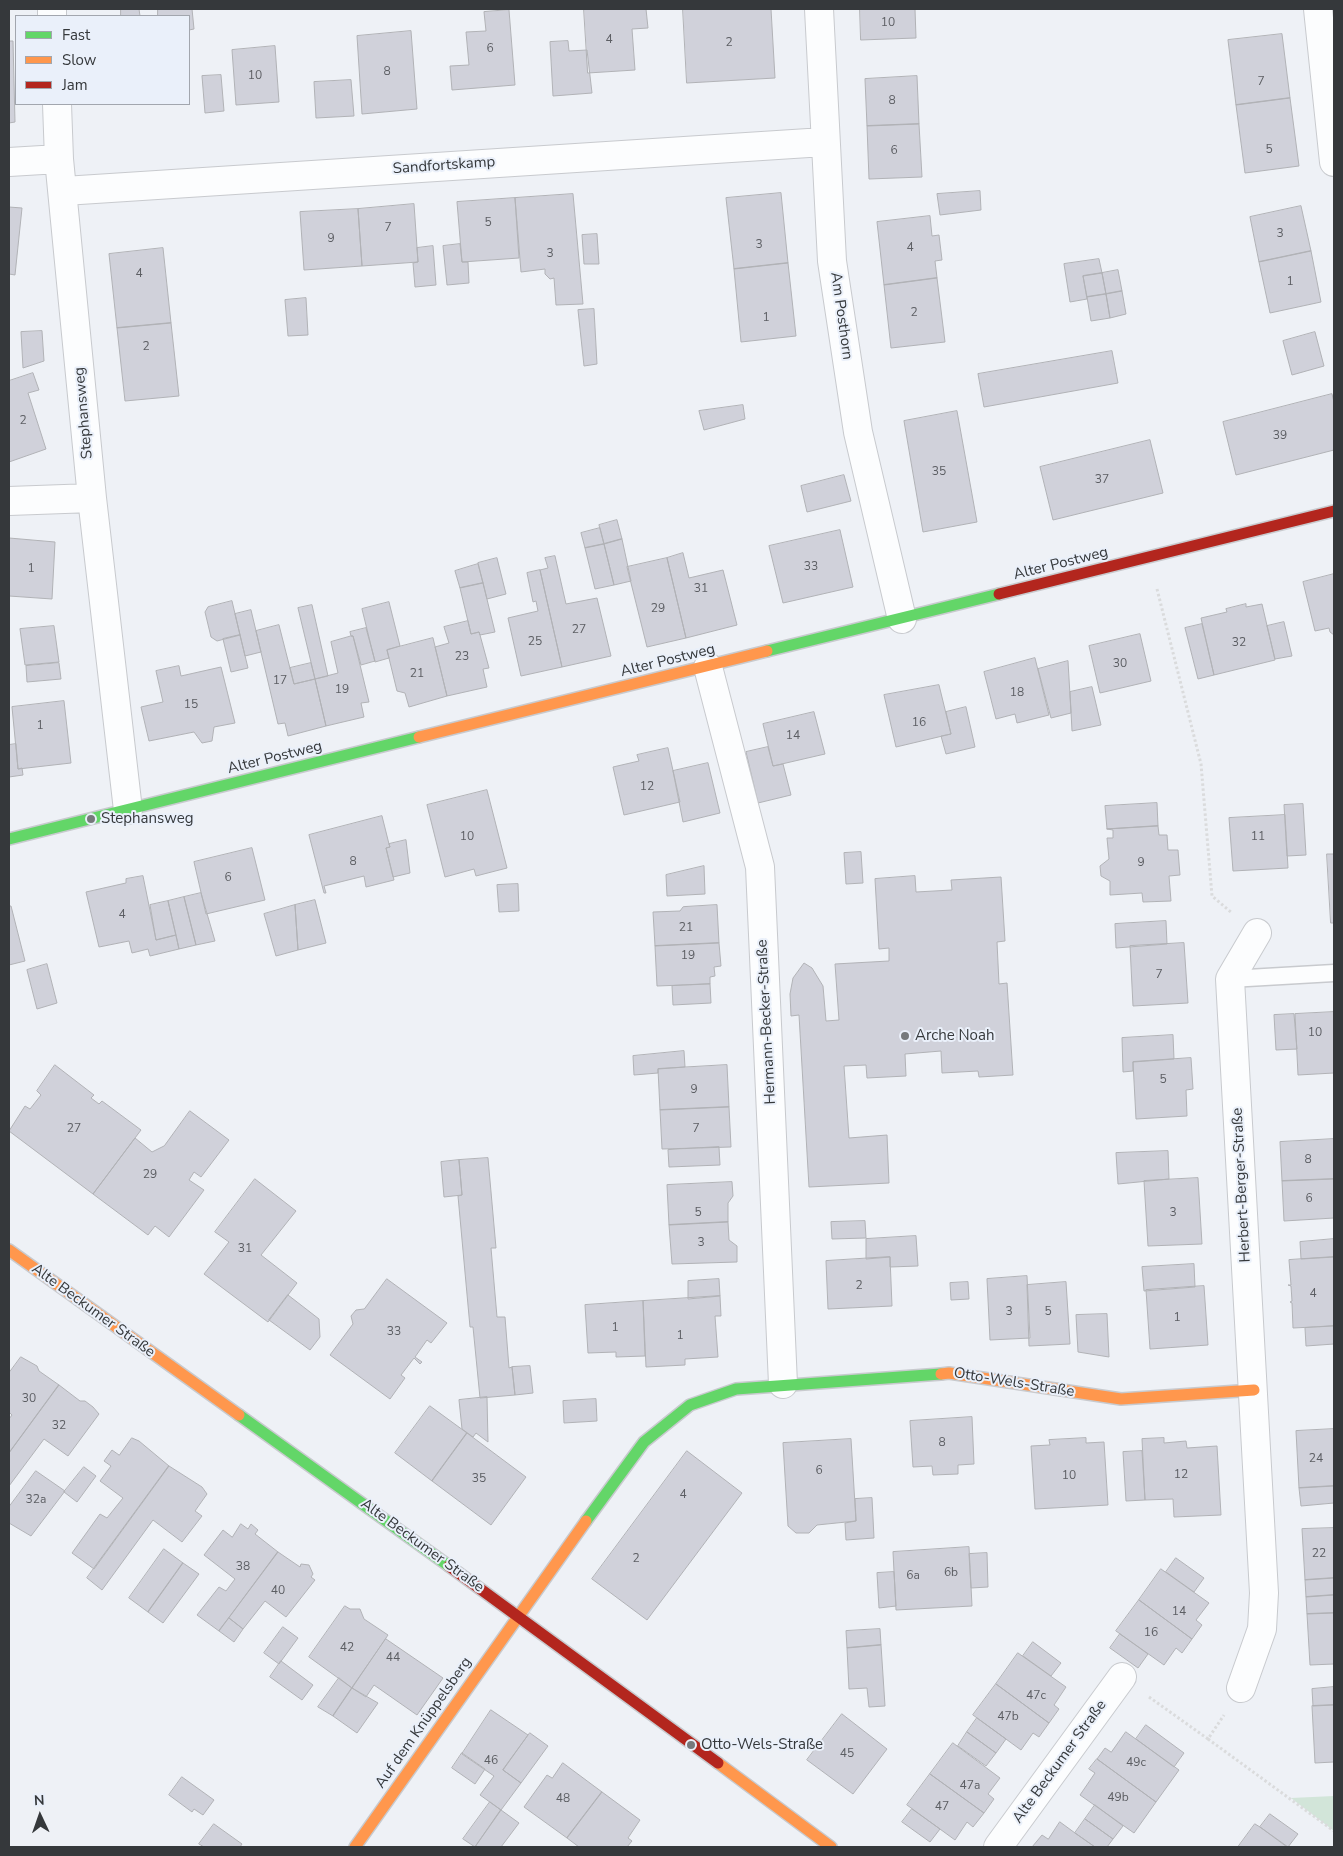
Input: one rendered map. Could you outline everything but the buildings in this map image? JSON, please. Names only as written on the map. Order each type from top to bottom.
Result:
[{"type":"street","name":"Am Posthorn","points":[[818,9],[832,261],[858,432],[902,619]]},
{"type":"street","points":[[1318,9],[1334,162]]},
{"type":"street","name":"Stephansweg","points":[[57,105],[60,159],[92,498],[128,810]]},
{"type":"street","name":"Sandfortskamp","points":[[64,191],[824,142]]},
{"type":"street","points":[[9,162],[60,159]]},
{"type":"street","points":[[9,501],[92,498]]},
{"type":"street","name":"Alter Postweg","points":[[9,839],[1334,511]]},
{"type":"street","name":"Hermann-Becker-Straße","points":[[708,667],[760,867],[783,1384]]},
{"type":"street","points":[[1230,979],[1257,933]]},
{"type":"street","name":"Herbert-Berger-Straße","points":[[1230,979],[1254,1390]]},
{"type":"street","name":"Alte Beckumer Straße","points":[[9,1250],[517,1616],[831,1847]]},
{"type":"street","name":"Otto-Wels-Straße","points":[[517,1616],[644,1442],[690,1405],[736,1390],[783,1384],[949,1373],[1121,1399],[1254,1390]]},
{"type":"street","points":[[1241,1688],[1262,1629],[1264,1593],[1254,1390]]},
{"type":"street","name":"Auf dem Knüppelsberg","points":[[355,1847],[517,1616]]},
{"type":"street","name":"Alte Beckumer Straße","points":[[998,1847],[1122,1677]]},
{"type":"lane","points":[[1230,979],[1334,973]]},
{"type":"path","points":[[1150,557],[1201,764],[1212,896],[1257,933]]},
{"type":"path","points":[[1122,1677],[1334,1831]]},
{"type":"path","points":[[1208,1739],[1241,1688]]},
{"type":"green space","points":[[1334,1796],[1334,1831],[1291,1798]]},
{"type":"traffic: fast","points":[[767,651],[999,594]]},
{"type":"traffic: fast","points":[[9,839],[419,737]]},
{"type":"traffic: fast","points":[[586,1521],[644,1442],[690,1405],[736,1389],[941,1374]]},
{"type":"traffic: fast","points":[[239,1415],[449,1566]]},
{"type":"traffic: slow","points":[[419,737],[767,651]]},
{"type":"traffic: slow","points":[[9,1250],[239,1415]]},
{"type":"traffic: slow","points":[[941,1374],[949,1373],[1121,1399],[1254,1390]]},
{"type":"traffic: slow","points":[[355,1847],[586,1521]]},
{"type":"traffic: slow","points":[[718,1763],[831,1847]]},
{"type":"traffic: jam","points":[[999,594],[1334,511]]},
{"type":"traffic: jam","points":[[449,1566],[718,1763]]},
{"type":"place","name":"Stephansweg","points":[[91,819]]},
{"type":"place","name":"Arche Noah","points":[[905,1036]]},
{"type":"place","name":"Otto-Wels-Straße","points":[[691,1745]]}]
